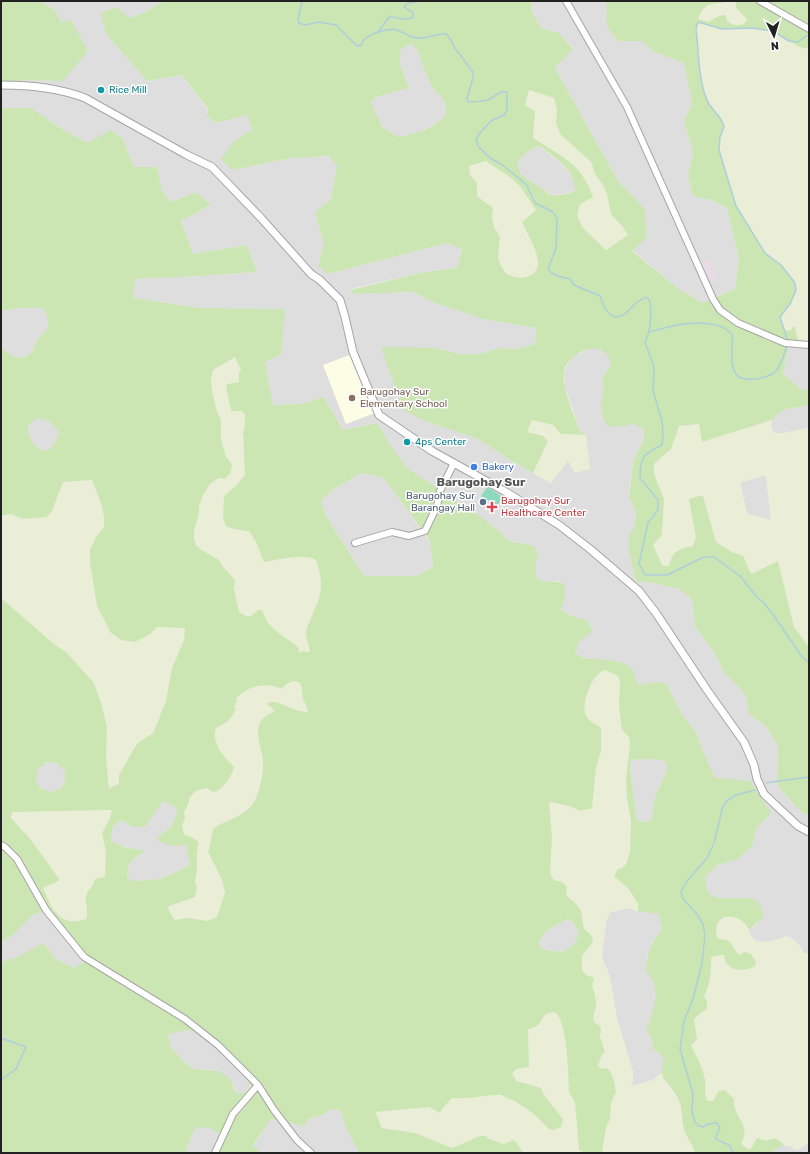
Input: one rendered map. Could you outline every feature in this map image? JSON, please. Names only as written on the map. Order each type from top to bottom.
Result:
[{"type":"street","points":[[566,1],[627,107],[713,299],[720,310],[738,323],[785,343],[809,345]]},
{"type":"street","points":[[760,1],[809,29]]},
{"type":"street","points":[[1,85],[48,88],[71,92],[85,98],[187,155],[212,167],[261,218],[268,228],[311,274],[320,280],[340,300],[353,352],[379,415],[432,451],[506,492],[559,525],[590,549],[638,591],[656,613],[707,690],[744,742],[764,794],[798,826],[809,832]]},
{"type":"street","points":[[355,543],[392,532],[409,536],[425,531],[437,506],[440,491],[454,463]]},
{"type":"street","points":[[1,845],[17,859],[46,910],[84,957],[196,1027],[218,1045],[258,1085],[292,1134],[311,1153]]},
{"type":"street","points":[[215,1153],[233,1114],[258,1085]]},
{"type":"shaded area","points":[[40,1],[164,1],[143,13],[130,18],[106,34],[147,81],[182,75],[208,110],[207,117],[217,123],[247,115],[252,130],[234,141],[222,159],[232,170],[293,158],[329,156],[337,166],[331,199],[315,212],[324,244],[328,274],[447,243],[462,249],[457,268],[425,272],[350,289],[352,294],[413,292],[435,303],[483,319],[536,328],[535,344],[518,349],[500,348],[479,354],[460,354],[435,348],[427,422],[478,439],[510,460],[551,483],[580,431],[565,387],[564,371],[571,359],[576,355],[592,348],[604,350],[610,357],[611,365],[603,377],[602,382],[604,390],[601,401],[643,429],[644,439],[633,462],[629,497],[636,513],[635,525],[629,535],[634,574],[637,582],[648,582],[679,589],[692,599],[695,627],[713,650],[725,674],[740,688],[746,697],[749,714],[767,727],[778,747],[777,785],[801,812],[809,816],[809,953],[804,953],[800,946],[790,937],[768,942],[755,941],[749,930],[757,924],[751,898],[718,898],[708,893],[705,877],[718,865],[738,859],[752,846],[757,827],[726,779],[715,778],[696,732],[681,713],[667,684],[658,682],[638,685],[592,658],[584,658],[575,654],[579,642],[593,630],[587,620],[571,616],[561,610],[565,598],[560,581],[546,582],[538,580],[535,573],[535,567],[538,557],[527,544],[511,542],[487,521],[407,468],[377,423],[343,430],[324,397],[300,404],[273,405],[265,362],[200,308],[133,298],[134,279],[257,272],[247,245],[193,254],[181,221],[210,206],[196,192],[170,202],[162,190],[157,167],[134,167],[123,139],[88,143],[65,131],[31,108],[1,108],[1,89],[24,80],[63,81],[61,22],[55,10]]},
{"type":"shaded area","points":[[532,1],[608,1],[606,3],[616,41],[642,41],[654,52],[684,63],[692,104],[684,121],[693,153],[688,176],[693,196],[712,200],[727,208],[739,259],[735,289],[703,303],[680,290],[632,250],[645,209],[618,181],[555,68],[573,48],[559,33],[541,28],[531,10]]},
{"type":"shaded area","points":[[725,1],[735,1],[737,9],[747,19],[747,22],[738,26],[732,25],[727,21],[726,15],[720,15],[709,22],[698,19],[704,6],[725,3]]},
{"type":"shaded area","points":[[698,22],[722,29],[752,28],[773,31],[799,47],[809,49],[809,341],[799,341],[795,327],[787,331],[784,329],[780,317],[790,304],[781,265],[765,253],[736,206],[719,150],[720,137],[724,127],[723,121],[709,104],[703,84],[696,29]]},
{"type":"shaded area","points":[[412,43],[418,51],[431,85],[445,102],[446,114],[442,120],[416,134],[398,137],[382,127],[371,103],[376,97],[409,88],[400,65],[400,50]]},
{"type":"shaded area","points":[[529,90],[554,98],[557,110],[556,123],[591,162],[595,174],[603,185],[607,194],[611,214],[628,235],[606,250],[583,228],[577,216],[580,204],[581,173],[553,149],[533,138],[535,112],[525,105]]},
{"type":"shaded area","points":[[539,146],[560,163],[570,174],[576,183],[575,191],[552,195],[524,177],[519,171],[518,164],[523,155],[531,149]]},
{"type":"shaded area","points":[[486,161],[520,186],[536,210],[526,232],[533,244],[539,265],[537,271],[522,279],[506,274],[501,266],[498,257],[500,237],[494,227],[492,217],[493,208],[477,196],[477,184],[470,175],[469,166]]},
{"type":"shaded area","points":[[710,259],[717,279],[707,283],[699,264]]},
{"type":"shaded area","points":[[18,308],[43,308],[48,317],[48,328],[37,340],[32,352],[21,358],[12,356],[1,347],[1,311]]},
{"type":"shaded area","points":[[789,343],[809,345],[809,390],[802,390],[783,374]]},
{"type":"shaded area","name":"Barugohay Sur Elementary School","points":[[352,354],[375,413],[346,424],[323,365]]},
{"type":"shaded area","points":[[235,357],[241,371],[239,373],[239,382],[227,384],[226,386],[231,410],[242,411],[245,414],[243,450],[246,470],[245,475],[236,487],[224,496],[226,526],[236,530],[249,531],[256,542],[264,562],[298,557],[312,557],[316,559],[322,579],[318,604],[306,628],[306,640],[309,644],[309,652],[303,651],[299,653],[295,645],[276,631],[267,622],[263,613],[256,612],[253,616],[250,616],[239,612],[234,589],[235,580],[223,567],[219,560],[196,545],[194,539],[194,531],[203,495],[210,484],[220,478],[224,479],[230,474],[229,460],[226,457],[221,440],[221,420],[216,409],[211,379],[213,370]]},
{"type":"shaded area","points":[[809,405],[809,428],[784,433],[774,433],[771,426],[772,420],[783,410]]},
{"type":"shaded area","points":[[38,418],[51,422],[60,432],[56,443],[50,450],[47,451],[38,448],[30,438],[28,428],[29,423]]},
{"type":"shaded area","points":[[532,420],[553,425],[561,434],[586,435],[590,469],[575,473],[568,461],[551,483],[533,473],[548,441],[527,432]]},
{"type":"shaded area","points":[[772,420],[771,426],[774,433],[784,433],[809,428],[809,647],[794,627],[778,561],[751,574],[743,556],[732,552],[716,542],[703,496],[689,499],[696,537],[693,546],[679,549],[669,566],[662,565],[653,545],[662,535],[664,499],[654,474],[654,464],[671,449],[679,426],[700,424],[703,442]],"holes":[[[766,475],[771,520],[747,514],[740,483]]]},
{"type":"shaded area","points":[[361,473],[384,478],[430,542],[433,567],[416,576],[364,576],[326,516],[321,501],[334,489]]},
{"type":"shaded area","points":[[766,475],[771,520],[747,514],[740,482]]},
{"type":"shaded area","points":[[92,480],[102,506],[104,517],[104,527],[96,537],[90,550],[93,585],[150,634],[156,627],[185,628],[184,640],[172,668],[166,701],[153,733],[138,743],[132,752],[119,775],[119,784],[108,788],[106,758],[107,727],[94,683],[66,652],[55,645],[1,598],[1,516],[11,514],[23,519],[52,511],[63,482]]},
{"type":"shaded area","points":[[602,670],[611,672],[619,678],[622,730],[629,737],[630,744],[626,779],[627,799],[631,821],[630,852],[618,880],[628,888],[638,904],[638,911],[631,908],[610,912],[606,922],[602,954],[611,982],[617,1019],[633,1072],[633,1081],[631,1086],[652,1080],[663,1074],[663,1078],[669,1083],[674,1095],[679,1101],[681,1106],[683,1128],[695,1153],[602,1153],[611,1103],[616,1090],[614,1081],[605,1069],[601,1069],[598,1065],[605,1052],[600,1037],[601,1028],[593,1019],[596,1005],[592,987],[592,977],[586,975],[582,970],[582,956],[590,946],[592,936],[584,929],[581,911],[566,895],[562,882],[554,880],[550,872],[552,837],[549,803],[551,802],[569,806],[580,811],[595,786],[596,767],[601,751],[601,728],[590,722],[585,714],[584,705],[587,691],[599,672]]},
{"type":"shaded area","points":[[293,681],[299,682],[302,686],[302,696],[308,712],[291,708],[279,702],[267,705],[274,711],[263,717],[260,723],[258,735],[263,762],[257,794],[252,805],[215,827],[213,830],[208,847],[209,856],[222,880],[225,892],[217,918],[208,921],[175,920],[168,909],[169,906],[195,896],[197,887],[195,883],[197,871],[197,851],[199,847],[195,839],[184,834],[182,826],[185,818],[184,812],[189,803],[189,797],[197,791],[206,788],[213,792],[222,787],[233,772],[218,745],[215,736],[216,727],[226,724],[230,719],[236,709],[234,707],[236,699],[247,688],[275,686],[278,688]]},
{"type":"shaded area","points":[[631,760],[664,760],[667,764],[667,770],[655,797],[651,822],[637,821],[630,768]]},
{"type":"shaded area","points":[[51,762],[57,763],[65,771],[65,783],[57,791],[51,792],[45,791],[37,783],[36,777],[37,771],[45,763]]},
{"type":"shaded area","points":[[163,801],[178,809],[172,826],[161,834],[171,846],[186,844],[190,865],[161,879],[133,881],[128,878],[127,871],[131,861],[145,851],[124,847],[111,841],[113,826],[122,820],[132,827],[145,827]]},
{"type":"shaded area","points":[[112,810],[110,818],[102,833],[106,852],[105,877],[94,883],[90,888],[86,897],[88,914],[86,919],[71,922],[60,919],[50,905],[42,887],[59,880],[11,818],[12,812]]},
{"type":"shaded area","points":[[631,908],[635,911],[659,914],[662,929],[652,942],[647,957],[646,970],[651,976],[657,990],[656,1004],[646,1030],[651,1037],[653,1049],[662,1055],[664,1060],[661,1074],[652,1080],[634,1086],[631,1086],[633,1072],[617,1019],[611,982],[602,954],[606,922],[610,912]]},
{"type":"shaded area","points":[[43,912],[66,937],[85,962],[74,968],[56,959],[43,943],[18,957],[1,962],[1,942],[13,935],[33,915]]},
{"type":"shaded area","points":[[729,917],[740,920],[748,926],[751,936],[756,941],[768,942],[787,936],[800,946],[804,953],[809,953],[809,1142],[797,1151],[790,1146],[784,1145],[779,1140],[773,1139],[764,1141],[757,1138],[750,1150],[741,1144],[743,1140],[744,1124],[741,1122],[735,1110],[734,1099],[718,1092],[713,1102],[707,1101],[705,1096],[705,1080],[698,1059],[691,1045],[697,1038],[694,1019],[707,1009],[708,1005],[704,997],[708,991],[708,982],[712,967],[711,958],[714,956],[724,955],[727,965],[731,968],[739,970],[739,955],[727,940],[716,938],[716,924],[719,920]]},
{"type":"shaded area","points":[[567,919],[574,923],[579,933],[574,944],[563,952],[541,949],[539,943],[544,933]]},
{"type":"shaded area","points":[[554,1012],[558,1014],[564,1027],[569,1092],[575,1101],[579,1150],[585,1153],[523,1153],[517,1143],[513,1141],[504,1144],[489,1139],[474,1138],[452,1148],[415,1133],[382,1128],[374,1111],[429,1107],[440,1113],[452,1098],[495,1095],[506,1097],[534,1114],[549,1129],[557,1129],[560,1116],[545,1099],[541,1088],[517,1081],[512,1074],[516,1069],[529,1067],[528,1029],[536,1028],[547,1014]]},
{"type":"shaded area","points":[[188,1030],[197,1032],[237,1066],[251,1085],[246,1092],[236,1094],[234,1085],[217,1071],[195,1069],[186,1064],[170,1046],[168,1034]]},
{"type":"shaded area","points":[[331,1109],[340,1110],[346,1128],[359,1153],[261,1153],[253,1146],[271,1119],[304,1126],[308,1119],[324,1114]]},
{"type":"shaded area","points":[[204,1126],[215,1129],[222,1136],[214,1153],[185,1153],[195,1128]]},
{"type":"shaded area","points":[[809,1142],[809,1153],[770,1153],[784,1145],[801,1148]]},
{"type":"green space","points":[[1,1],[40,1],[55,10],[61,22],[71,20],[88,51],[63,81],[24,80],[1,89]]},
{"type":"green space","points":[[164,1],[532,1],[531,10],[541,28],[559,33],[573,49],[555,68],[618,181],[645,209],[647,238],[632,251],[680,290],[703,303],[735,289],[739,259],[727,208],[712,200],[693,196],[688,176],[693,153],[684,121],[692,104],[684,63],[654,52],[642,41],[617,41],[607,26],[606,3],[608,1],[725,1],[726,2],[712,4],[705,7],[698,19],[709,22],[719,16],[726,15],[727,21],[732,24],[741,25],[746,22],[747,19],[737,9],[735,1],[809,1],[809,49],[799,47],[773,31],[752,28],[722,29],[698,22],[696,29],[701,77],[705,96],[723,123],[724,127],[720,137],[719,150],[736,206],[765,253],[781,265],[795,283],[796,290],[790,304],[780,317],[784,329],[787,331],[795,327],[799,341],[809,341],[809,345],[789,343],[783,374],[802,390],[809,390],[809,405],[783,410],[772,420],[702,442],[699,424],[679,426],[671,449],[654,464],[654,474],[664,499],[662,535],[653,545],[662,565],[669,566],[674,554],[683,548],[693,546],[696,537],[689,499],[703,496],[716,542],[732,552],[743,556],[751,574],[778,561],[794,627],[809,647],[809,816],[801,812],[777,785],[778,747],[767,727],[749,714],[746,697],[740,688],[725,674],[713,650],[695,627],[692,599],[679,589],[648,582],[637,582],[629,550],[629,535],[635,525],[636,513],[629,497],[633,462],[644,439],[643,429],[634,424],[612,427],[606,425],[602,415],[601,401],[604,390],[602,382],[603,377],[611,365],[608,356],[603,351],[596,349],[588,350],[580,353],[567,364],[564,371],[566,393],[580,431],[586,435],[561,434],[553,425],[532,420],[527,432],[543,436],[548,441],[533,473],[478,439],[427,422],[403,410],[381,347],[435,348],[460,354],[479,354],[500,348],[518,349],[535,344],[536,328],[483,319],[435,303],[413,292],[352,294],[350,290],[425,272],[457,268],[462,249],[447,243],[328,274],[318,266],[324,244],[315,212],[331,199],[337,166],[329,156],[292,158],[232,170],[221,159],[234,141],[252,130],[247,115],[217,123],[207,117],[208,109],[182,75],[147,81],[106,34],[101,13],[116,7],[130,18],[143,13]],"holes":[[[412,43],[418,51],[431,85],[445,102],[446,114],[436,124],[424,130],[398,137],[382,127],[371,102],[376,97],[409,88],[400,65],[400,50]],[[529,90],[554,98],[557,110],[556,123],[560,134],[591,162],[595,174],[603,185],[607,194],[611,214],[628,235],[606,250],[583,228],[577,216],[580,204],[593,197],[583,176],[561,155],[533,138],[535,111],[525,105]],[[539,146],[563,165],[572,177],[575,184],[575,191],[562,195],[551,195],[520,173],[518,166],[521,158],[535,147]],[[486,161],[520,186],[536,210],[522,222],[537,256],[537,269],[533,274],[523,278],[513,277],[506,274],[501,266],[498,257],[500,237],[494,227],[492,217],[493,208],[477,196],[477,183],[470,175],[469,166]]]},
{"type":"green space","points":[[1,108],[31,108],[65,131],[88,143],[111,130],[123,139],[134,167],[157,167],[162,190],[170,202],[196,192],[211,205],[181,221],[193,254],[247,245],[257,272],[135,279],[133,298],[200,308],[285,309],[281,354],[265,362],[273,405],[300,404],[324,397],[343,430],[377,423],[407,468],[487,521],[511,542],[527,544],[535,547],[538,557],[535,569],[538,580],[564,584],[565,598],[561,610],[571,616],[587,620],[593,631],[579,642],[575,654],[584,658],[624,663],[632,669],[638,685],[658,682],[667,684],[681,713],[696,732],[715,778],[750,781],[771,813],[757,827],[752,846],[738,859],[718,865],[705,877],[708,893],[718,898],[751,898],[759,902],[764,916],[749,930],[746,924],[734,917],[722,918],[718,922],[716,929],[717,938],[728,940],[739,955],[745,952],[751,954],[756,962],[755,966],[737,970],[733,969],[727,964],[724,955],[714,956],[711,958],[710,978],[704,997],[707,1001],[707,1009],[694,1019],[697,1039],[691,1045],[704,1075],[707,1101],[713,1101],[718,1092],[725,1090],[734,1099],[734,1106],[744,1131],[744,1137],[741,1144],[750,1150],[757,1138],[763,1140],[778,1139],[784,1145],[770,1153],[695,1153],[684,1130],[679,1100],[663,1078],[663,1074],[661,1074],[663,1065],[662,1056],[653,1049],[651,1037],[646,1030],[654,1006],[656,992],[651,978],[646,970],[650,948],[662,929],[659,914],[638,911],[638,904],[628,888],[615,877],[618,869],[622,868],[626,864],[630,852],[631,821],[627,799],[626,779],[630,744],[629,737],[622,730],[619,705],[619,678],[606,670],[601,672],[593,681],[585,701],[586,716],[601,728],[601,751],[596,767],[592,808],[580,811],[569,806],[551,802],[549,803],[552,837],[550,873],[554,880],[562,882],[567,887],[566,895],[581,911],[584,929],[592,936],[593,942],[582,956],[582,970],[586,975],[594,979],[592,987],[596,1007],[593,1019],[601,1028],[600,1037],[605,1052],[602,1055],[598,1065],[601,1069],[607,1068],[610,1071],[616,1092],[611,1103],[610,1119],[606,1128],[602,1153],[585,1153],[579,1150],[575,1102],[569,1092],[565,1036],[559,1017],[554,1012],[546,1014],[538,1025],[528,1029],[529,1067],[516,1069],[512,1074],[517,1081],[541,1088],[563,1120],[561,1127],[553,1130],[549,1129],[534,1114],[516,1102],[501,1095],[452,1098],[440,1113],[429,1107],[375,1112],[382,1128],[415,1133],[452,1148],[480,1136],[486,1136],[489,1139],[504,1144],[513,1140],[517,1143],[523,1153],[359,1153],[346,1128],[340,1110],[331,1109],[324,1114],[308,1119],[304,1126],[271,1119],[253,1145],[261,1153],[214,1153],[222,1136],[213,1129],[203,1127],[195,1128],[185,1153],[1,1153],[1,962],[17,957],[43,943],[56,959],[74,968],[85,962],[66,937],[43,912],[33,915],[13,935],[1,942],[1,598],[55,645],[66,652],[94,683],[107,727],[106,758],[109,788],[119,784],[119,775],[138,743],[153,733],[166,701],[172,668],[184,640],[185,628],[157,627],[150,634],[135,642],[121,640],[111,633],[97,606],[90,563],[90,550],[96,537],[104,527],[102,506],[92,480],[63,482],[52,511],[47,517],[23,519],[11,514],[1,516],[1,347],[12,356],[21,358],[26,356],[32,352],[37,340],[48,328],[48,317],[43,308],[18,308],[1,311]],"holes":[[[235,357],[241,370],[239,373],[239,382],[227,384],[226,386],[231,411],[242,411],[245,414],[243,433],[245,475],[236,486],[224,496],[223,518],[226,526],[234,529],[249,531],[256,542],[264,562],[305,557],[316,560],[319,568],[321,582],[320,595],[306,631],[309,652],[302,651],[299,653],[298,647],[276,631],[267,622],[262,610],[258,610],[251,616],[239,612],[234,589],[235,580],[223,567],[219,560],[196,545],[194,531],[203,495],[210,484],[219,478],[224,479],[230,474],[232,465],[226,457],[221,440],[221,420],[216,409],[211,379],[213,370]],[[38,418],[51,422],[59,432],[54,444],[48,449],[43,450],[37,447],[29,436],[28,430],[31,422]],[[361,473],[384,478],[430,541],[433,567],[416,576],[364,576],[326,516],[321,501],[334,489]],[[293,681],[299,682],[301,684],[303,699],[308,712],[297,710],[276,702],[266,704],[274,711],[262,719],[258,732],[263,764],[262,776],[255,801],[249,809],[215,827],[213,830],[208,852],[222,880],[225,892],[217,917],[208,921],[188,918],[175,920],[168,909],[169,906],[195,897],[197,887],[195,883],[199,843],[195,839],[184,834],[182,826],[185,818],[184,812],[189,803],[189,798],[196,791],[206,788],[213,792],[220,789],[227,782],[234,767],[219,749],[215,739],[216,728],[226,723],[230,719],[236,709],[234,707],[237,701],[236,699],[243,692],[257,686],[275,686],[282,689],[285,685]],[[631,760],[663,760],[667,764],[667,770],[655,797],[651,822],[637,821],[630,768]],[[46,762],[57,763],[66,775],[60,789],[50,792],[40,788],[36,779],[38,769]],[[163,801],[178,809],[172,826],[161,834],[157,840],[171,846],[186,845],[190,865],[161,879],[133,881],[128,878],[127,873],[129,865],[134,859],[145,851],[124,847],[111,841],[113,826],[122,820],[132,827],[145,827]],[[112,810],[110,818],[102,833],[106,852],[105,877],[95,879],[89,890],[86,900],[86,919],[69,921],[63,919],[53,909],[43,888],[60,880],[31,840],[11,818],[12,812]],[[567,919],[574,923],[579,933],[574,944],[563,952],[541,949],[539,943],[544,933]],[[188,1030],[197,1032],[237,1066],[251,1086],[246,1092],[236,1094],[231,1080],[224,1074],[217,1071],[195,1069],[186,1064],[170,1046],[168,1034]]]},
{"type":"green space","points":[[487,487],[503,497],[497,506],[481,496]]},
{"type":"waterway","points":[[302,1],[298,20],[299,23],[305,25],[319,22],[336,25],[357,46],[362,45],[362,42],[371,35],[390,29],[394,29],[409,36],[418,38],[446,34],[473,72],[473,78],[467,98],[468,102],[488,100],[499,93],[507,92],[507,110],[504,115],[491,121],[479,134],[476,140],[478,146],[490,158],[501,164],[526,184],[535,203],[553,212],[557,219],[556,248],[548,269],[555,275],[570,279],[574,285],[600,296],[608,312],[614,317],[625,314],[636,303],[646,297],[650,301],[651,313],[649,332],[645,342],[654,367],[653,391],[662,421],[663,435],[662,445],[647,454],[641,465],[640,478],[658,500],[658,510],[648,523],[639,564],[645,575],[667,575],[704,557],[714,557],[740,576],[757,597],[764,603],[802,657],[809,663]]},
{"type":"waterway","points":[[377,33],[390,16],[404,19],[413,17],[413,13],[404,7],[408,3],[422,1]]},
{"type":"waterway","points":[[788,342],[780,317],[790,304],[796,290],[795,283],[781,265],[765,253],[736,206],[719,150],[720,137],[724,127],[723,123],[705,96],[701,77],[696,29],[698,22],[722,29],[752,28],[773,31],[789,41],[798,42],[809,34]]},
{"type":"waterway","points":[[649,332],[693,323],[710,324],[723,327],[732,334],[732,365],[736,374],[744,379],[762,378],[773,374],[778,369],[787,345]]},
{"type":"waterway","points":[[767,783],[809,777]]},
{"type":"waterway","points":[[733,1153],[727,1144],[715,1138],[720,1128],[717,1123],[708,1124],[703,1127],[699,1126],[695,1122],[692,1112],[693,1094],[680,1049],[684,1021],[693,999],[702,963],[705,935],[703,924],[696,913],[683,899],[681,892],[687,881],[707,858],[714,843],[723,806],[728,800],[736,795],[755,790]]},
{"type":"waterway","points":[[1,1038],[26,1047],[16,1069],[1,1080]]},
{"type":"place","name":"Rice Mill","points":[[101,90]]},
{"type":"place","name":"Barugohay Sur Elementary School","points":[[352,398]]},
{"type":"place","name":"4ps Center","points":[[407,442]]},
{"type":"place","name":"Bakery","points":[[474,467]]},
{"type":"place","name":"Barugohay Sur Barangay Hall","points":[[483,502]]},
{"type":"place","name":"Barugohay Sur Healthcare Center","points":[[492,507]]},
{"type":"district","name":"Barugohay Sur","points":[[481,482]]}]
